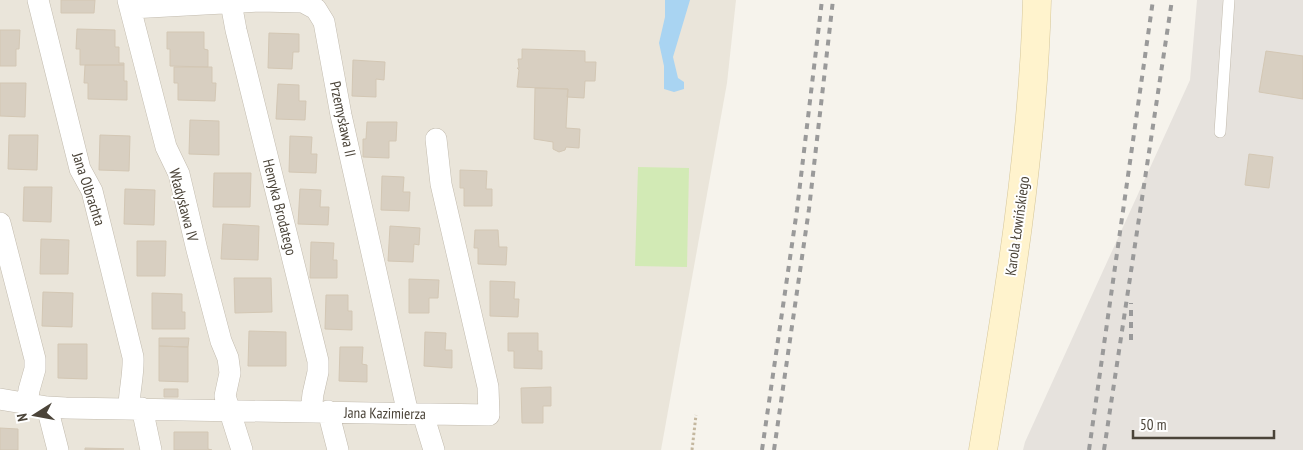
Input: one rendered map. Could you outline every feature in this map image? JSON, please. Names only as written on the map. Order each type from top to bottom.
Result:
[{"type":"main road","name":"Karola Łowińskiego","points":[[983,450],[1008,295],[1028,149],[1036,44],[1036,0]]},
{"type":"street","name":"Jana Olbrachta","points":[[38,0],[80,169],[92,191],[133,357],[135,408],[150,450]]},
{"type":"street","name":"Przemysława II","points":[[130,4],[259,1],[316,4],[324,22],[341,115],[415,414],[434,450]]},
{"type":"street","name":"Henryka Brodatego","points":[[231,3],[236,30],[318,361],[318,372],[314,386],[320,411]]},
{"type":"street","name":"Władysława IV","points":[[130,4],[166,148],[179,174],[221,341],[228,358],[230,373],[225,396],[242,450]]},
{"type":"street","name":"Jana Kazimierza","points":[[0,399],[37,406],[489,416],[488,388],[442,184],[436,139]]},
{"type":"street","points":[[0,223],[35,359],[35,369],[30,386],[37,406],[58,450]]},
{"type":"street","points":[[320,411],[338,450]]},
{"type":"lane","points":[[1220,132],[1229,0]]},
{"type":"path","points":[[692,450],[696,415]]},
{"type":"shaded area","points":[[0,0],[736,0],[727,83],[661,450],[0,450]]},
{"type":"shaded area","points":[[1197,0],[1303,0],[1303,450],[1023,450],[1190,80]]},
{"type":"green space","points":[[638,167],[689,168],[687,267],[635,266]]},
{"type":"water","points":[[665,0],[690,0],[673,57],[678,78],[684,82],[684,89],[674,92],[664,89],[664,66],[659,43],[665,17]]},
{"type":"building","points":[[61,0],[95,0],[94,13],[61,13]]},
{"type":"building","points":[[77,29],[115,30],[115,47],[119,47],[119,63],[124,63],[124,65],[80,65],[80,49],[76,49]]},
{"type":"building","points":[[0,30],[20,30],[19,49],[16,49],[16,66],[0,66]]},
{"type":"building","points":[[167,32],[204,32],[204,49],[208,50],[208,67],[170,66]]},
{"type":"building","points":[[269,33],[299,34],[299,52],[293,52],[292,69],[268,68]]},
{"type":"building","points":[[522,49],[585,51],[585,62],[596,62],[595,81],[585,81],[584,98],[567,97],[568,89],[517,87],[518,59],[522,59]]},
{"type":"building","points":[[1266,51],[1303,56],[1303,99],[1259,92]]},
{"type":"building","points":[[353,60],[385,62],[384,80],[376,79],[376,97],[352,96]]},
{"type":"building","points":[[85,65],[124,65],[124,81],[127,81],[127,100],[88,99],[88,83],[84,83]]},
{"type":"building","points":[[174,67],[212,67],[212,83],[216,83],[215,101],[178,100],[178,83],[174,83]]},
{"type":"building","points":[[0,83],[26,83],[25,117],[0,116]]},
{"type":"building","points":[[278,84],[299,85],[299,101],[306,101],[305,120],[276,119]]},
{"type":"building","points":[[535,88],[568,89],[566,128],[580,129],[579,148],[566,147],[565,150],[559,152],[553,149],[553,142],[534,139]]},
{"type":"building","points":[[190,120],[219,121],[219,155],[189,154]]},
{"type":"building","points":[[367,122],[397,122],[396,141],[389,141],[389,158],[363,157],[363,139],[366,139]]},
{"type":"building","points":[[9,135],[38,135],[37,170],[8,169]]},
{"type":"building","points":[[100,135],[130,136],[129,171],[99,170]]},
{"type":"building","points":[[290,136],[312,137],[311,154],[317,154],[316,173],[289,172]]},
{"type":"building","points":[[1249,154],[1273,157],[1269,188],[1245,185]]},
{"type":"building","points":[[460,170],[487,171],[486,189],[492,189],[492,206],[464,206],[464,188],[460,188]]},
{"type":"building","points":[[214,173],[251,173],[250,207],[213,207]]},
{"type":"building","points":[[382,176],[404,177],[403,192],[410,192],[409,211],[381,210]]},
{"type":"building","points":[[24,187],[52,187],[51,222],[23,221]]},
{"type":"building","points":[[125,189],[155,190],[154,225],[124,224]]},
{"type":"building","points":[[300,189],[321,190],[320,207],[329,207],[328,225],[298,224]]},
{"type":"building","points":[[223,224],[259,226],[258,260],[221,259]]},
{"type":"building","points":[[390,226],[420,228],[419,245],[414,244],[413,262],[388,261]]},
{"type":"building","points":[[475,230],[498,230],[499,247],[507,247],[506,265],[478,264],[478,248],[474,248]]},
{"type":"building","points":[[41,239],[69,240],[68,274],[40,274]]},
{"type":"building","points":[[137,241],[166,241],[165,276],[137,276]]},
{"type":"building","points":[[311,242],[334,243],[333,260],[337,260],[337,278],[310,278]]},
{"type":"building","points":[[234,278],[271,278],[272,312],[235,313]]},
{"type":"building","points":[[409,279],[439,280],[438,298],[429,298],[429,313],[409,313]]},
{"type":"building","points":[[490,281],[515,282],[514,299],[519,299],[518,317],[490,316]]},
{"type":"building","points":[[43,292],[73,293],[72,327],[42,326]]},
{"type":"building","points":[[152,293],[182,294],[182,312],[185,312],[185,329],[152,329]]},
{"type":"building","points":[[326,295],[348,295],[348,311],[352,311],[352,330],[325,329]]},
{"type":"building","points":[[249,331],[286,332],[286,366],[248,366]]},
{"type":"building","points":[[425,332],[446,333],[445,350],[452,350],[452,368],[424,366]]},
{"type":"building","points":[[508,333],[538,333],[538,351],[542,351],[542,369],[514,368],[514,351],[508,351]]},
{"type":"building","points":[[159,338],[189,338],[188,347],[159,346]]},
{"type":"building","points":[[58,344],[87,344],[87,379],[58,378]]},
{"type":"building","points":[[159,346],[188,347],[188,382],[159,381]]},
{"type":"building","points":[[340,347],[363,347],[362,364],[367,365],[367,382],[339,381]]},
{"type":"building","points":[[551,387],[551,406],[543,406],[543,423],[522,423],[521,388]]},
{"type":"building","points":[[164,389],[178,389],[178,397],[164,397]]},
{"type":"building","points":[[0,428],[18,429],[18,450],[0,450]]},
{"type":"building","points":[[174,432],[208,432],[208,449],[212,450],[174,450]]},
{"type":"building","points":[[85,448],[124,449],[85,450]]},
{"type":"railway","points":[[762,450],[797,210],[822,0]]},
{"type":"railway","points":[[774,450],[809,209],[833,0]]},
{"type":"railway","points":[[1089,450],[1153,0]]},
{"type":"railway","points":[[1104,450],[1172,0]]},
{"type":"railway","points":[[1131,303],[1131,340]]}]
